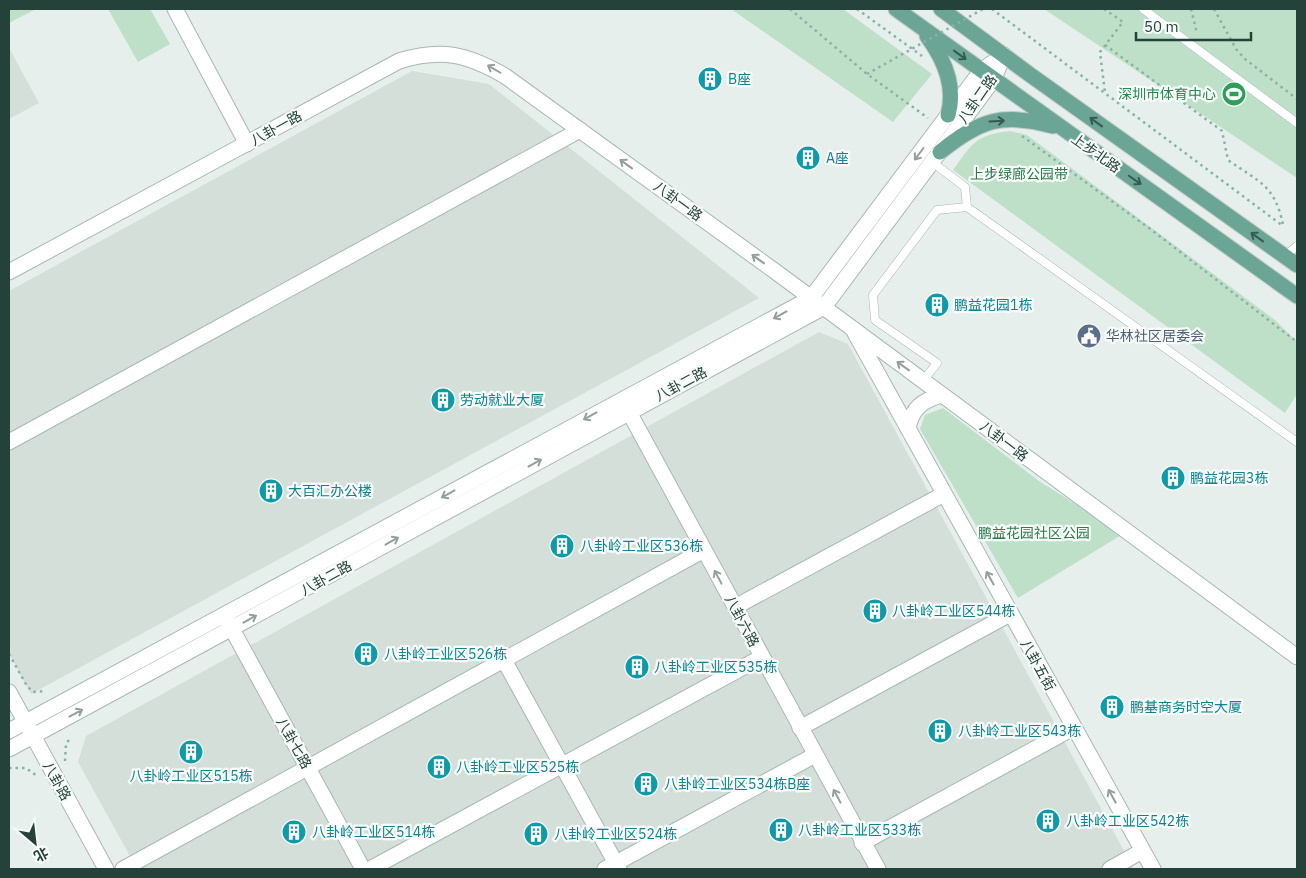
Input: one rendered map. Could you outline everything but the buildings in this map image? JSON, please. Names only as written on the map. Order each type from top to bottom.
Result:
[{"type":"main road","name":"上步北路","points":[[896,9],[1297,296]]},
{"type":"main road","name":"上步北路","points":[[941,9],[1291,261]]},
{"type":"main road","points":[[920,27],[939,56],[948,79],[952,102],[948,115]]},
{"type":"main road","points":[[936,157],[974,127],[993,121],[1033,122],[1061,128]]},
{"type":"main road","points":[[1283,285],[1297,300]]},
{"type":"street","points":[[175,9],[247,144]]},
{"type":"street","name":"八卦一路","points":[[9,272],[399,61],[420,55],[441,53],[461,56],[484,64],[505,76],[824,307],[1297,657]]},
{"type":"street","name":"八卦二路","points":[[9,749],[33,737],[228,622],[622,398],[811,298],[948,115],[1004,55]]},
{"type":"street","name":"八卦二路","points":[[9,731],[228,622],[629,412],[824,307],[936,157],[987,75]]},
{"type":"street","points":[[9,442],[580,130]]},
{"type":"street","name":"八卦五街","points":[[853,329],[1153,869]]},
{"type":"street","points":[[908,428],[910,416],[918,406],[928,399],[942,395]]},
{"type":"street","name":"八卦六路","points":[[622,398],[862,843],[878,869]]},
{"type":"street","points":[[735,607],[944,494]]},
{"type":"street","points":[[123,869],[704,550]]},
{"type":"street","points":[[800,728],[1010,614]]},
{"type":"street","name":"八卦七路","points":[[228,622],[363,869]]},
{"type":"street","points":[[370,869],[762,657]]},
{"type":"street","points":[[504,660],[562,765],[613,867],[815,755]]},
{"type":"street","name":"八卦路","points":[[9,692],[106,869]]},
{"type":"street","points":[[862,843],[1074,728]]},
{"type":"street","points":[[1110,869],[1142,851]]},
{"type":"lane","points":[[1142,9],[1297,123]]},
{"type":"lane","points":[[936,157],[965,187],[967,207]]},
{"type":"lane","points":[[923,381],[937,363],[875,320],[873,295],[937,210],[967,207],[1297,442]]},
{"type":"lane","points":[[1291,261],[1297,246]]},
{"type":"path","points":[[790,9],[867,74],[929,119]]},
{"type":"path","points":[[857,9],[927,60]]},
{"type":"path","points":[[867,74],[982,9]]},
{"type":"path","points":[[992,9],[1283,226],[1279,204],[1268,188],[1228,160],[1222,132],[1105,45]]},
{"type":"path","points":[[1104,9],[1122,22],[1100,52],[1105,94]]},
{"type":"path","points":[[1186,41],[1196,29],[1191,9]]},
{"type":"path","points":[[1214,9],[1236,49],[1245,59],[1297,99]]},
{"type":"path","points":[[1021,135],[1168,243],[1297,342]]},
{"type":"path","points":[[9,654],[27,686],[33,692],[46,691]]},
{"type":"path","points":[[65,761],[64,753],[71,737]]},
{"type":"path","points":[[9,768],[26,768],[37,776]]},
{"type":"shaded area","points":[[9,48],[39,103],[9,119]]},
{"type":"shaded area","points":[[412,71],[489,84],[759,298],[31,694],[9,654],[9,291]]},
{"type":"shaded area","points":[[819,332],[848,344],[1134,869],[137,869],[78,762],[86,736]]},
{"type":"green space","points":[[9,9],[36,9],[9,23]]},
{"type":"green space","points":[[108,9],[150,9],[170,44],[138,62]]},
{"type":"green space","points":[[731,9],[843,9],[932,74],[893,122]]},
{"type":"green space","name":"深圳市体育中心","points":[[1044,9],[1297,9],[1297,178]]},
{"type":"green space","name":"上步绿廊公园带","points":[[1010,131],[1027,135],[1275,320],[1297,342],[1297,394],[1285,413],[953,170],[965,153],[976,142],[989,135]]},
{"type":"green space","name":"鹏益花园社区公园","points":[[943,408],[1039,481],[1123,534],[1018,598],[920,429],[925,415]]},
{"type":"place","name":"B座","points":[[710,79]]},
{"type":"place","name":"深圳市体育中心","points":[[1234,94]]},
{"type":"place","name":"A座","points":[[808,158]]},
{"type":"place","name":"鹏益花园1栋","points":[[937,305]]},
{"type":"place","name":"华林社区居委会","points":[[1089,336]]},
{"type":"place","name":"劳动就业大厦","points":[[443,400]]},
{"type":"place","name":"鹏益花园3栋","points":[[1173,478]]},
{"type":"place","name":"大百汇办公楼","points":[[271,491]]},
{"type":"place","name":"八卦岭工业区536栋","points":[[562,546]]},
{"type":"place","name":"八卦岭工业区544栋","points":[[875,611]]},
{"type":"place","name":"八卦岭工业区526栋","points":[[366,654]]},
{"type":"place","name":"八卦岭工业区535栋","points":[[637,667]]},
{"type":"place","name":"鹏基商务时空大厦","points":[[1112,707]]},
{"type":"place","name":"八卦岭工业区543栋","points":[[940,731]]},
{"type":"place","name":"八卦岭工业区515栋","points":[[191,752]]},
{"type":"place","name":"八卦岭工业区525栋","points":[[439,767]]},
{"type":"place","name":"八卦岭工业区534栋B座","points":[[646,784]]},
{"type":"place","name":"八卦岭工业区542栋","points":[[1048,821]]},
{"type":"place","name":"八卦岭工业区533栋","points":[[781,830]]},
{"type":"place","name":"八卦岭工业区514栋","points":[[294,832]]},
{"type":"place","name":"八卦岭工业区524栋","points":[[536,834]]}]
